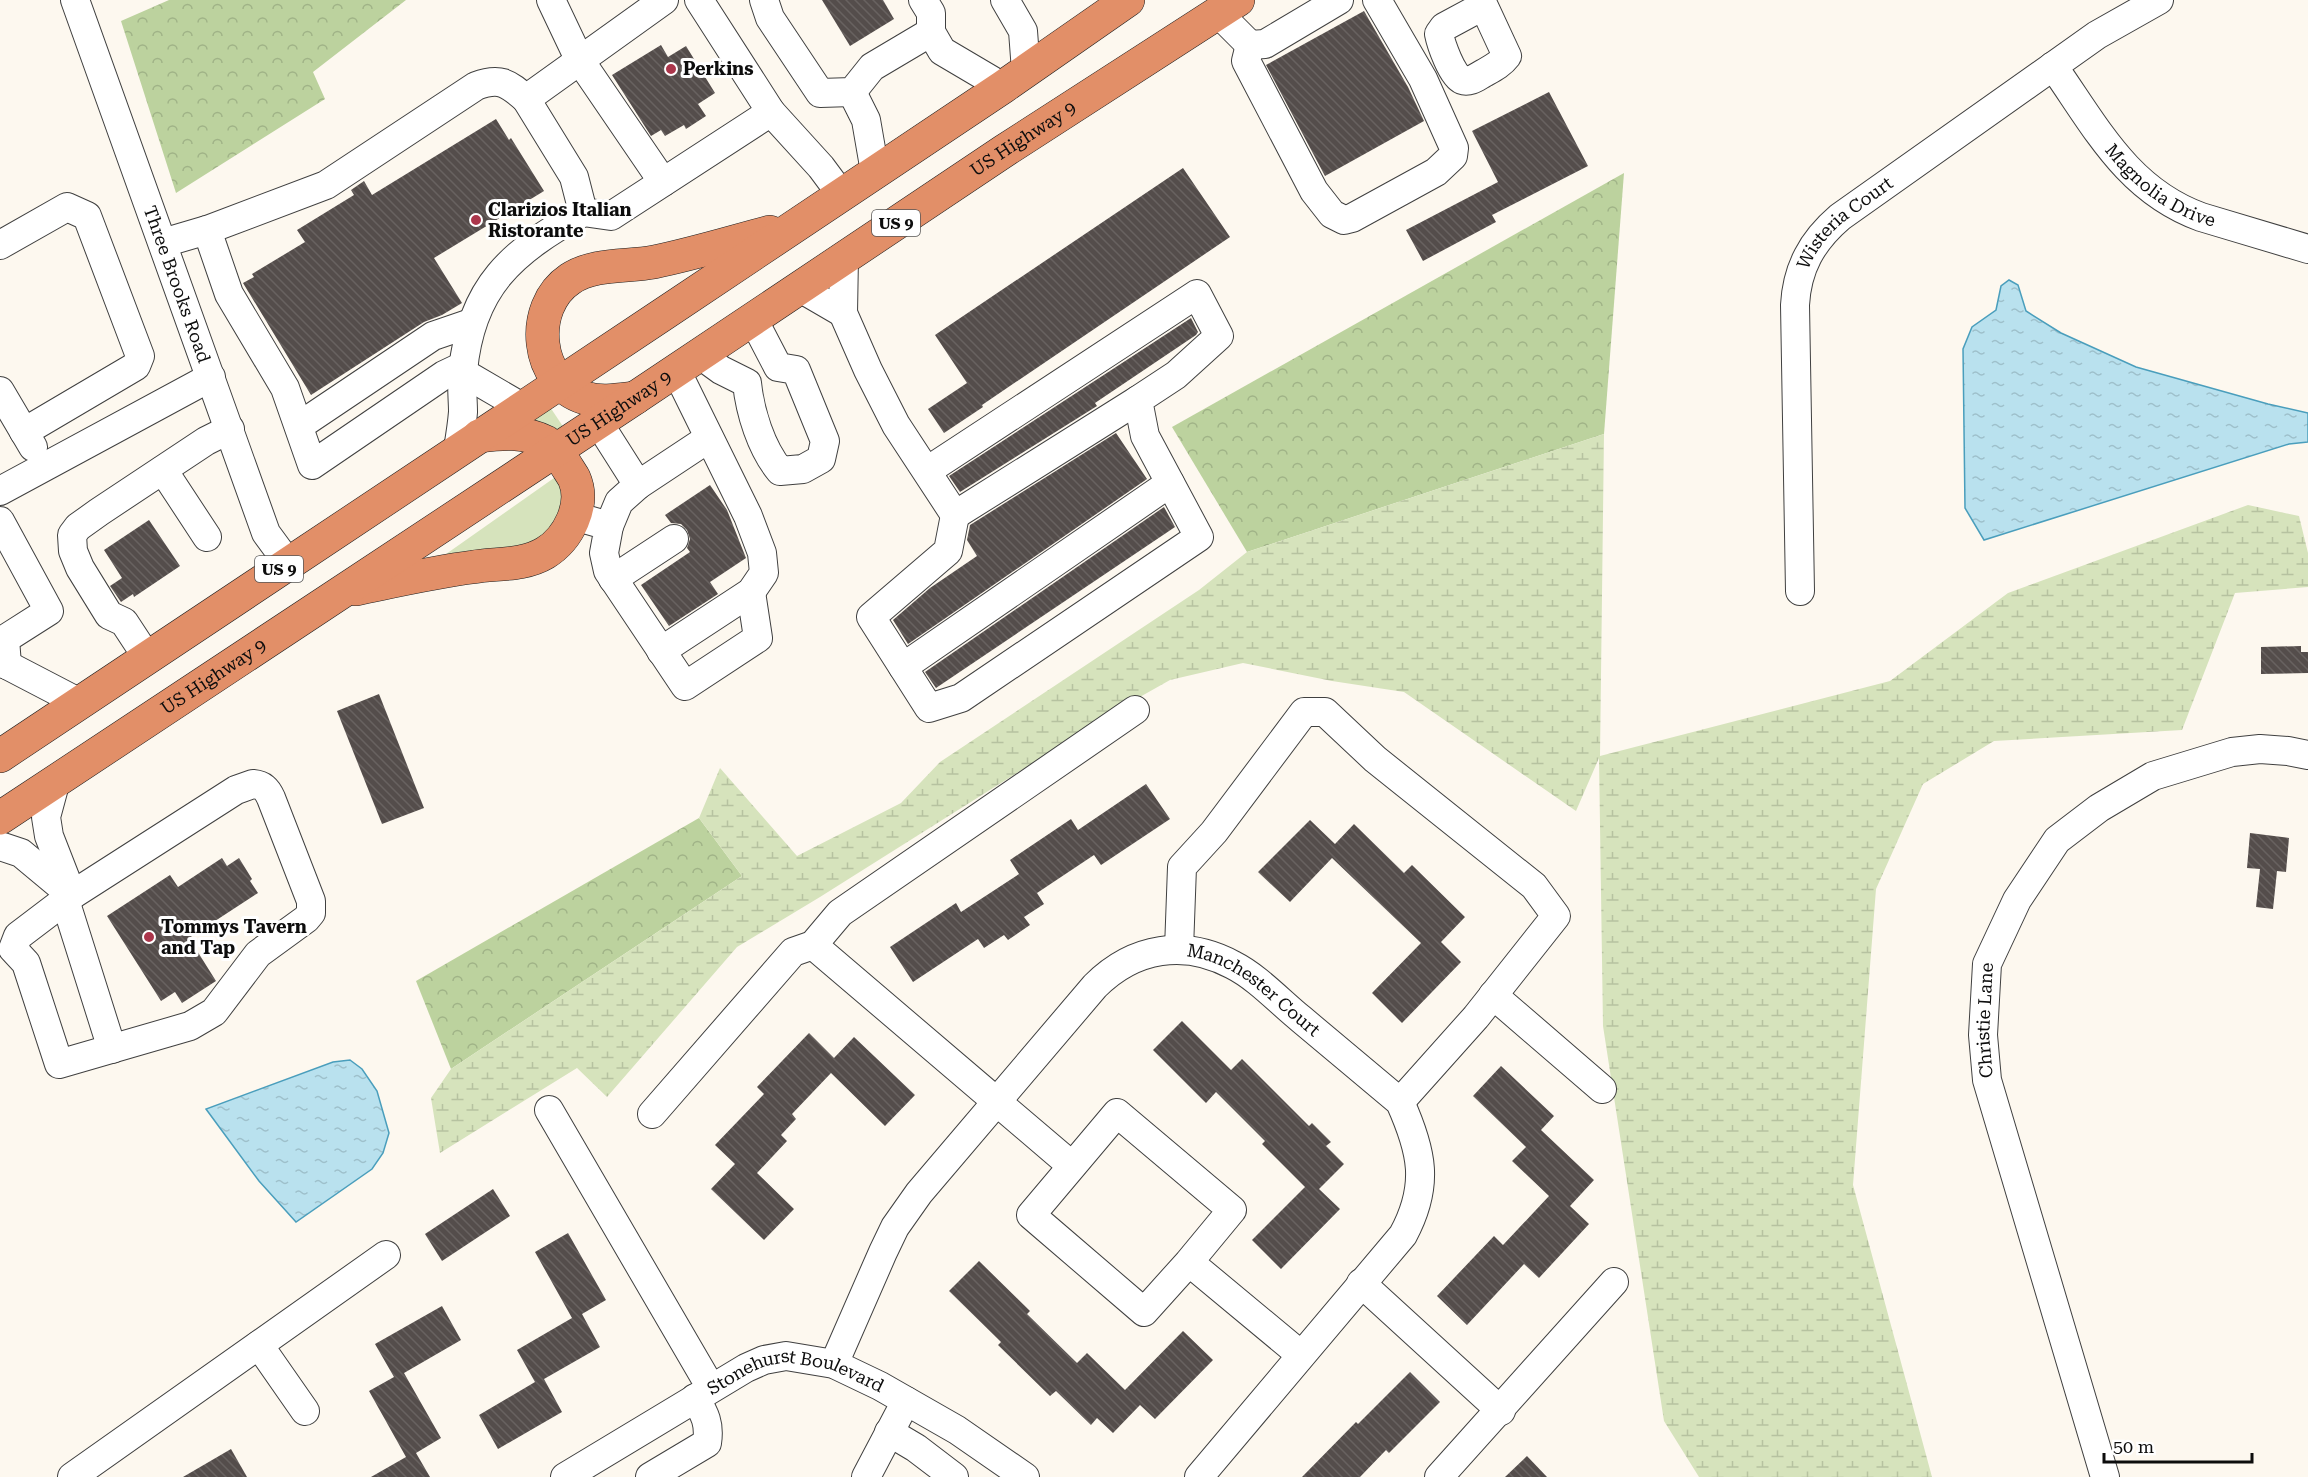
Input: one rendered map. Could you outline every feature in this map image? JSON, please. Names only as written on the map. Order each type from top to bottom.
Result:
[{"type":"highway","name":"US 9","points":[[0,756],[1014,79],[1128,0]]},
{"type":"highway","name":"US Highway 9","points":[[0,818],[1004,151],[1228,7]]},
{"type":"highway","points":[[635,398],[608,401],[585,398],[560,382],[545,356],[541,335],[549,302],[560,288],[571,279],[590,270],[654,262],[793,226]]},
{"type":"highway","points":[[340,592],[474,566],[530,560],[558,543],[574,516],[577,493],[574,479],[556,450],[530,436],[507,432],[469,442]]},
{"type":"street","name":"Three Brooks Road","points":[[75,0],[266,533],[288,563]]},
{"type":"street","points":[[551,0],[579,60],[663,182]]},
{"type":"street","points":[[526,99],[664,0]]},
{"type":"street","points":[[699,0],[771,112],[821,167],[840,194]]},
{"type":"street","points":[[764,0],[770,18],[820,93],[852,92],[872,67],[931,32]]},
{"type":"street","points":[[923,0],[931,13],[931,32],[942,51],[1014,79],[1023,31],[1008,5]]},
{"type":"street","points":[[1250,45],[1265,44],[1339,0]]},
{"type":"street","points":[[1228,7],[1250,45],[1246,61],[1314,191],[1332,214],[1344,220],[1352,218],[1436,171],[1453,156],[1454,148],[1423,79],[1377,0]]},
{"type":"street","name":"Wisteria Court","points":[[1800,591],[1796,305],[1798,280],[1807,255],[1827,228],[1840,217],[2117,22],[2159,0]]},
{"type":"street","name":"Magnolia Drive","points":[[2053,66],[2123,164],[2154,194],[2201,217],[2308,249]]},
{"type":"street","points":[[163,243],[207,230],[326,185],[476,86],[488,81],[512,86],[526,99],[574,177],[583,212]]},
{"type":"street","points":[[852,92],[866,120],[875,172]]},
{"type":"street","points":[[469,442],[457,371],[471,323],[488,288],[506,265],[549,231],[583,212],[611,216],[771,112]]},
{"type":"street","points":[[0,245],[67,207],[87,216],[140,356],[136,366],[24,432]]},
{"type":"street","points":[[207,230],[229,294],[285,388],[312,465],[457,371]]},
{"type":"street","points":[[844,257],[843,313],[896,425],[955,515],[948,551],[871,617],[929,708],[961,698],[1199,537],[1145,436],[1138,400]]},
{"type":"street","points":[[800,288],[843,313]]},
{"type":"street","points":[[927,471],[1197,294],[1219,336],[1176,375],[955,515]]},
{"type":"street","points":[[753,319],[778,367]]},
{"type":"street","points":[[299,426],[433,336],[471,323]]},
{"type":"street","points":[[423,343],[457,371],[522,406]]},
{"type":"street","points":[[661,651],[755,587],[764,573],[762,553],[748,516],[709,438],[687,362],[722,370],[747,383]]},
{"type":"street","points":[[778,367],[796,370],[825,441],[820,459],[803,469],[780,471],[771,460],[749,404],[747,383],[778,367]]},
{"type":"street","points":[[0,491],[211,377]]},
{"type":"street","points":[[0,391],[45,467]]},
{"type":"street","points":[[598,422],[638,485]]},
{"type":"street","points":[[147,657],[124,622],[110,615],[75,559],[72,535],[78,527],[99,512],[206,441],[230,429]]},
{"type":"street","points":[[709,438],[638,485],[619,502],[609,526],[604,553],[608,571],[685,686],[758,638],[755,587]]},
{"type":"street","points":[[163,470],[207,537]]},
{"type":"street","points":[[903,667],[1170,483]]},
{"type":"street","points":[[574,516],[609,526]]},
{"type":"street","points":[[0,521],[49,611],[3,651],[80,703]]},
{"type":"street","points":[[613,579],[674,539]]},
{"type":"street","points":[[652,1114],[793,952],[813,945],[840,913],[1135,710]]},
{"type":"street","points":[[1179,949],[1182,867],[1214,832],[1304,712],[1325,712],[1375,759],[1534,886],[1556,916],[1493,995],[1400,1102]]},
{"type":"street","name":"Christie Lane","points":[[2105,1477],[1987,1080],[1983,1035],[1987,964],[2017,900],[2057,840],[2099,808],[2152,776],[2232,752],[2260,749],[2308,755]]},
{"type":"street","points":[[56,780],[46,817],[48,837],[112,1049]]},
{"type":"street","points":[[253,784],[266,789],[271,798],[311,901],[311,913],[306,919],[258,954],[214,1012],[190,1026],[59,1064],[26,963],[6,950],[18,936],[68,898],[236,790],[253,784]]},
{"type":"street","points":[[0,846],[21,853],[68,898]]},
{"type":"street","points":[[813,945],[1071,1165]]},
{"type":"street","name":"Manchester Court","points":[[834,1364],[895,1227],[919,1193],[1107,974],[1123,962],[1145,954],[1179,949],[1209,954],[1242,970],[1400,1102],[1414,1132],[1421,1174],[1419,1198],[1403,1235],[1199,1477]]},
{"type":"street","points":[[1493,995],[1602,1089]]},
{"type":"street","points":[[549,1110],[703,1393],[709,1430],[706,1443],[650,1477]]},
{"type":"street","points":[[1117,1113],[1232,1210],[1189,1262],[1144,1312],[1031,1215],[1117,1113]]},
{"type":"street","points":[[72,1477],[386,1255]]},
{"type":"street","points":[[1189,1262],[1301,1355]]},
{"type":"street","points":[[1439,1477],[1501,1411],[1614,1282]]},
{"type":"street","points":[[1361,1283],[1501,1411]]},
{"type":"street","points":[[259,1345],[305,1411]]},
{"type":"street","name":"Stonehurst Boulevard","points":[[565,1477],[703,1393],[764,1360],[786,1356],[834,1364],[957,1430],[1025,1477]]},
{"type":"street","points":[[866,1477],[906,1401]]},
{"type":"street","points":[[889,1432],[916,1448],[954,1477]]},
{"type":"green space","points":[[169,0],[406,0],[313,72],[325,99],[176,193],[121,21]]},
{"type":"green space","points":[[1624,173],[1604,434],[1247,552],[1172,427]]},
{"type":"green space","points":[[550,407],[564,428],[559,432],[534,420]]},
{"type":"green space","points":[[1604,434],[1600,756],[1890,681],[2008,593],[2248,505],[2299,516],[2308,553],[2308,587],[2235,593],[2182,730],[1994,741],[1923,784],[1876,889],[1853,1185],[1932,1477],[1699,1477],[1664,1421],[1603,1026],[1599,758],[1576,811],[1404,692],[1332,681],[1243,663],[1170,680],[1115,711],[737,947],[607,1097],[577,1068],[440,1153],[431,1098],[451,1069],[742,876],[699,818],[720,768],[797,856],[901,803],[940,762],[1199,590],[1247,552]]},
{"type":"green space","points":[[554,478],[560,478],[562,509],[555,522],[535,546],[439,559]]},
{"type":"green space","points":[[699,818],[742,876],[451,1069],[416,981]]},
{"type":"water","points":[[2009,280],[2018,285],[2026,311],[2061,333],[2136,367],[2308,413],[2308,442],[2289,444],[1984,540],[1965,508],[1963,349],[1972,327],[1996,310],[2001,286]]},
{"type":"water","points":[[350,1060],[362,1069],[377,1091],[389,1133],[383,1153],[372,1169],[296,1222],[259,1181],[206,1109],[333,1062]]},
{"type":"building","points":[[822,0],[883,0],[894,19],[850,46]]},
{"type":"building","points":[[1364,11],[1408,87],[1424,121],[1325,176],[1266,65]]},
{"type":"building","points":[[661,45],[668,57],[686,46],[715,93],[698,104],[706,116],[686,129],[684,125],[665,136],[661,130],[651,136],[612,75]]},
{"type":"building","points":[[1549,92],[1588,166],[1492,215],[1496,222],[1423,261],[1406,230],[1498,182],[1472,131]]},
{"type":"building","points":[[496,119],[509,140],[511,138],[544,191],[434,258],[462,303],[424,322],[311,395],[243,283],[254,277],[252,274],[305,242],[297,230],[354,195],[351,190],[364,181],[372,195]]},
{"type":"building","points":[[1183,168],[1230,237],[944,433],[928,409],[967,383],[935,335]]},
{"type":"building","points":[[1191,318],[1198,332],[1196,335],[1095,403],[1097,406],[960,492],[949,476]]},
{"type":"building","points":[[1116,433],[1147,479],[908,644],[893,620],[930,588],[977,556],[967,540],[970,525]]},
{"type":"building","points":[[710,485],[727,510],[746,558],[710,582],[718,594],[669,626],[641,585],[690,552],[687,548],[690,539],[687,530],[681,524],[671,523],[665,515]]},
{"type":"building","points":[[1164,507],[1175,527],[936,688],[925,672]]},
{"type":"building","points":[[149,520],[180,566],[134,597],[133,594],[121,602],[110,586],[122,578],[104,550]]},
{"type":"building","points":[[2301,646],[2301,652],[2308,652],[2308,673],[2261,674],[2261,647]]},
{"type":"building","points":[[379,694],[424,808],[382,824],[337,711]]},
{"type":"building","points":[[1146,784],[1170,819],[1101,865],[1094,855],[1037,893],[1044,904],[1024,917],[1030,925],[1008,940],[1004,935],[984,948],[978,939],[913,982],[890,947],[956,903],[961,912],[1019,874],[1010,860],[1071,819],[1078,830]]},
{"type":"building","points":[[1310,820],[1335,844],[1354,824],[1404,873],[1412,865],[1465,917],[1441,942],[1461,962],[1402,1023],[1372,993],[1421,943],[1332,858],[1290,902],[1258,872]]},
{"type":"building","points":[[2250,833],[2289,838],[2286,872],[2277,871],[2273,909],[2256,907],[2260,869],[2247,868]]},
{"type":"building","points":[[222,858],[227,866],[239,858],[258,893],[189,938],[216,981],[182,1003],[175,992],[161,1001],[107,916],[170,875],[178,887]]},
{"type":"building","points":[[1182,1021],[1231,1070],[1242,1059],[1309,1126],[1312,1123],[1331,1142],[1326,1146],[1344,1164],[1319,1189],[1340,1209],[1281,1269],[1252,1240],[1305,1187],[1262,1144],[1265,1141],[1216,1092],[1206,1103],[1153,1050]]},
{"type":"building","points":[[809,1033],[834,1058],[854,1037],[915,1095],[885,1126],[831,1073],[792,1114],[796,1119],[781,1135],[787,1141],[757,1173],[794,1209],[764,1240],[711,1189],[735,1164],[715,1145],[764,1094],[757,1087]]},
{"type":"building","points":[[1501,1066],[1554,1116],[1541,1130],[1594,1180],[1570,1206],[1589,1224],[1539,1278],[1524,1264],[1467,1325],[1437,1296],[1494,1236],[1503,1245],[1549,1196],[1512,1161],[1526,1147],[1473,1096]]},
{"type":"building","points":[[493,1189],[510,1216],[442,1261],[425,1234]]},
{"type":"building","points":[[568,1233],[606,1300],[582,1314],[600,1347],[544,1379],[562,1412],[498,1449],[479,1415],[535,1382],[517,1350],[572,1318],[535,1252]]},
{"type":"building","points":[[979,1261],[1030,1311],[1027,1314],[1077,1363],[1087,1353],[1125,1390],[1183,1331],[1213,1360],[1155,1419],[1140,1405],[1113,1433],[1097,1418],[1091,1425],[1056,1391],[1050,1396],[998,1345],[1001,1342],[949,1291]]},
{"type":"building","points":[[442,1306],[461,1340],[404,1373],[441,1438],[416,1453],[430,1477],[371,1477],[406,1457],[369,1391],[394,1377],[375,1344]]},
{"type":"building","points":[[1410,1372],[1440,1402],[1389,1453],[1386,1450],[1360,1477],[1302,1477],[1356,1422],[1358,1424]]},
{"type":"building","points":[[231,1449],[247,1477],[183,1477]]},
{"type":"building","points":[[1527,1456],[1547,1477],[1505,1477]]},
{"type":"place","name":"Perkins","points":[[671,69]]},
{"type":"place","name":"Clarizios Italian Ristorante","points":[[476,220]]},
{"type":"place","name":"Tommys Tavern and Tap","points":[[149,937]]}]
